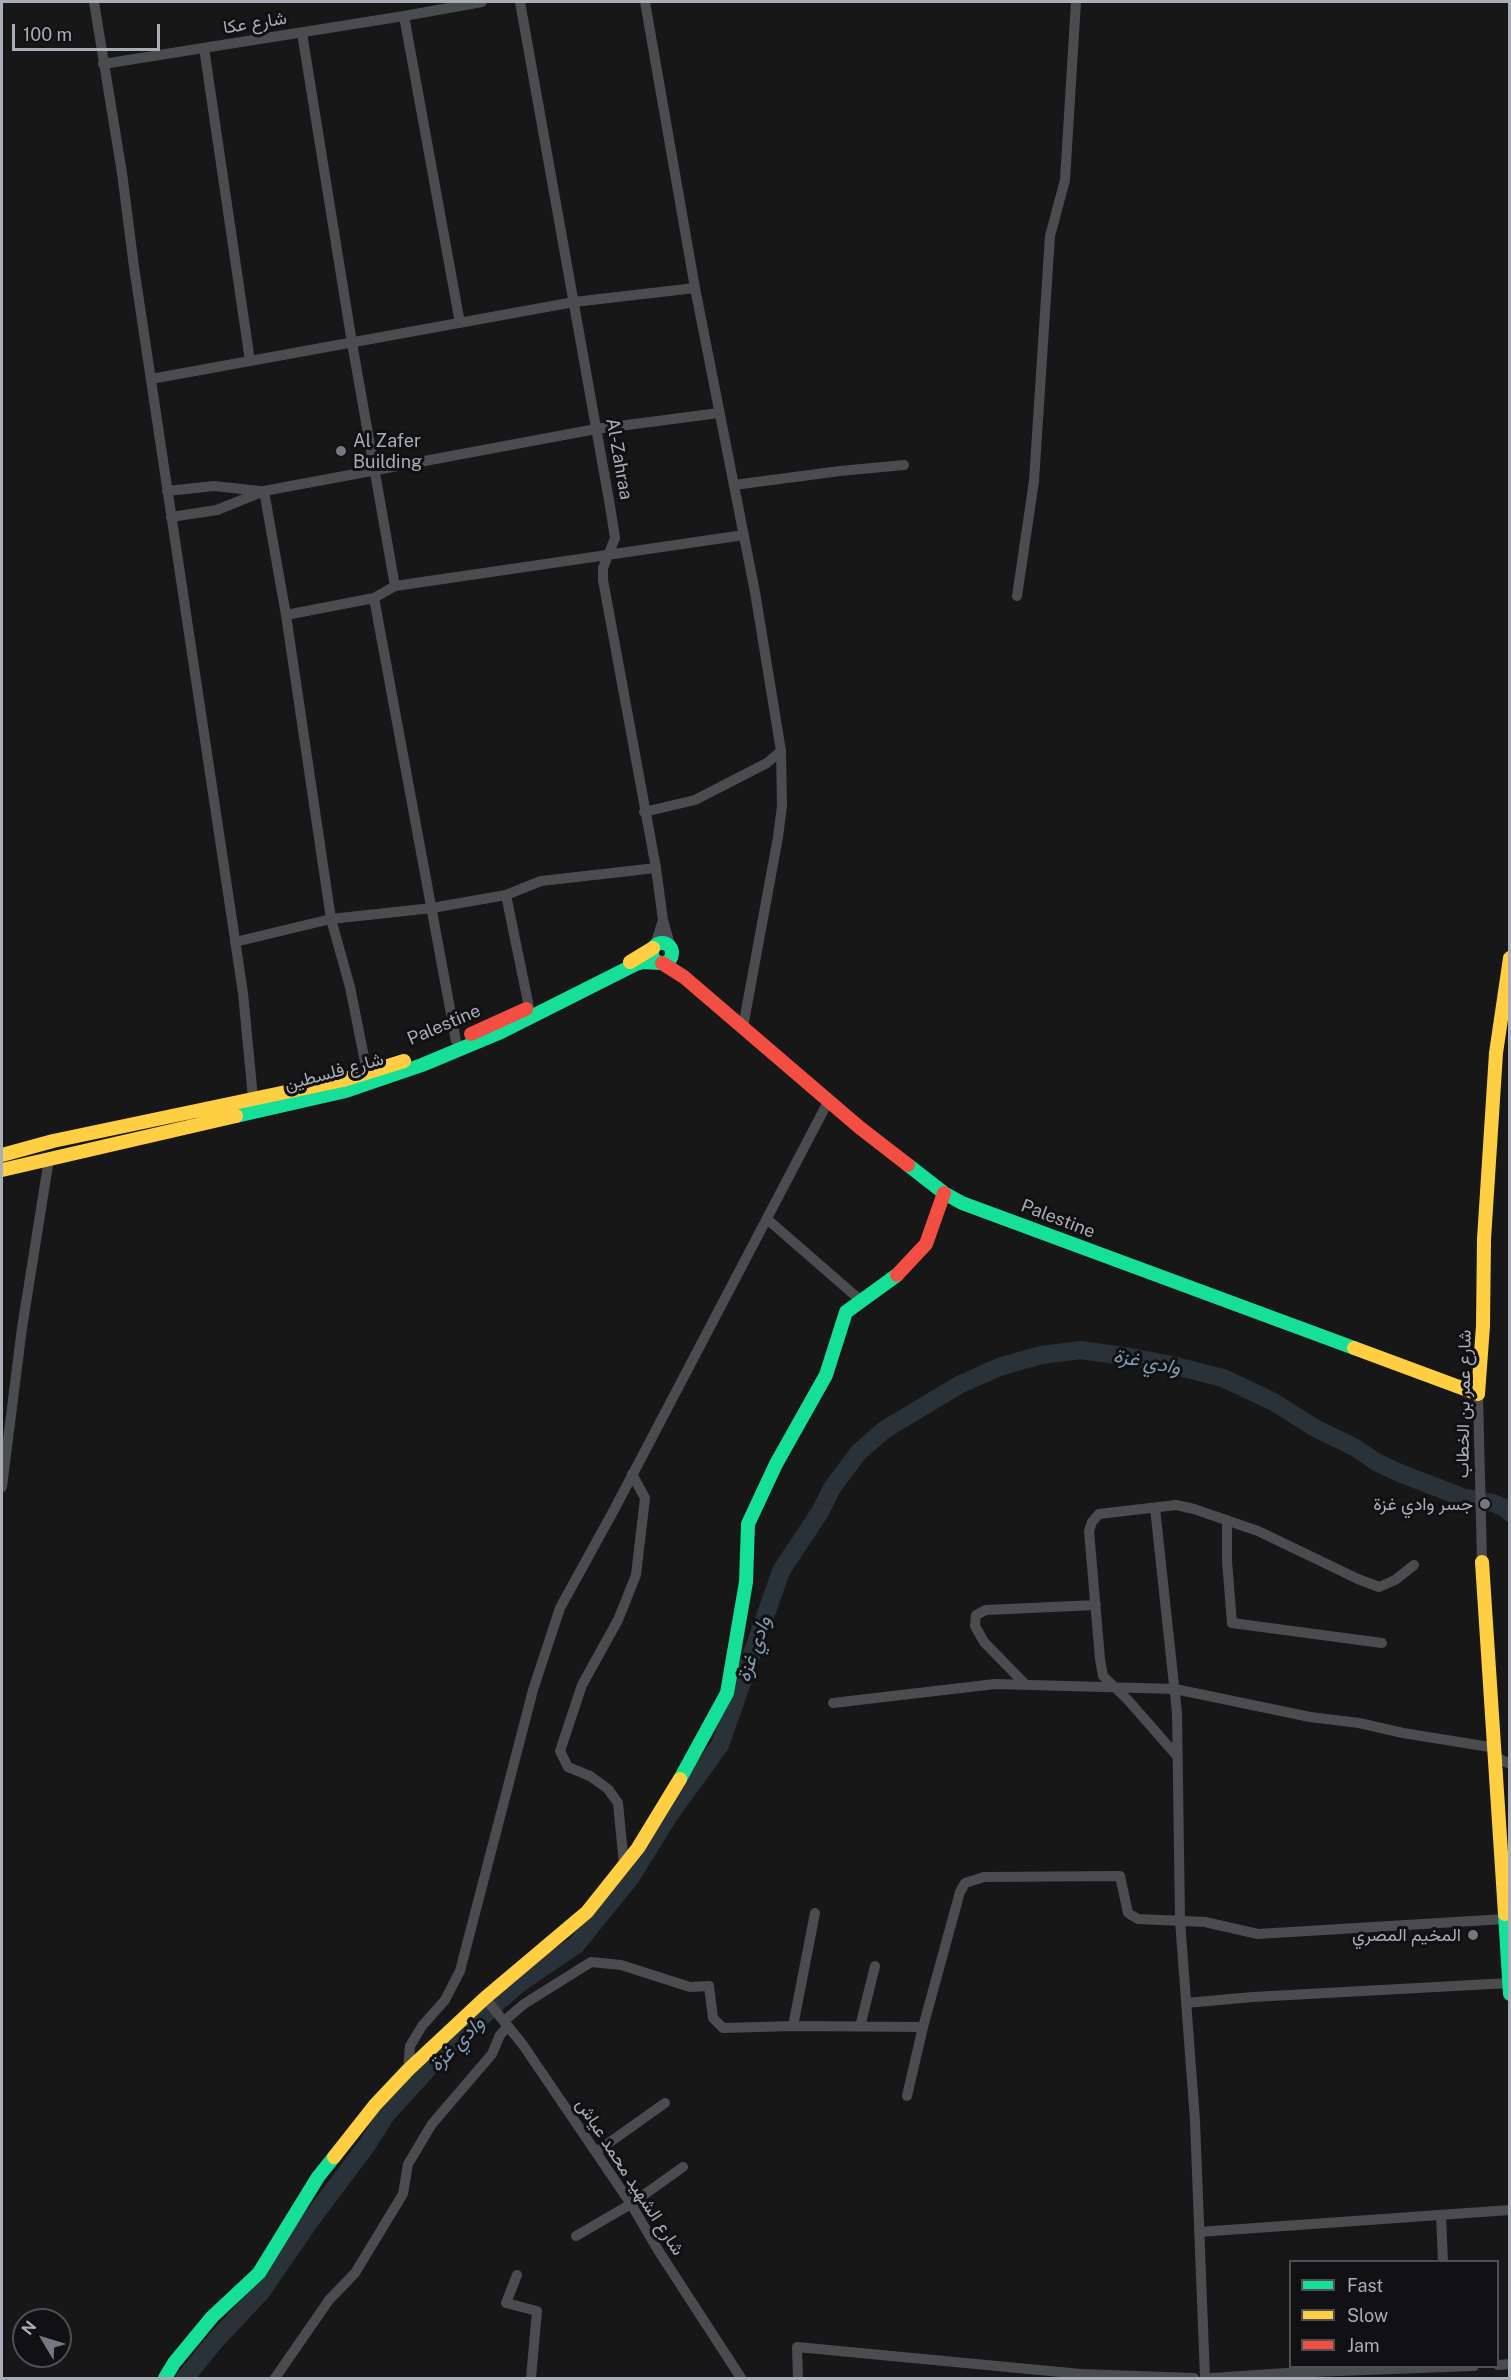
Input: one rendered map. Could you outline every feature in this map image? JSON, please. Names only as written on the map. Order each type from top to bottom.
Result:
[{"type":"street","points":[[94,2],[122,173],[167,491],[243,993],[253,1098]]},
{"type":"street","name":"شارع عكا","points":[[103,64],[482,2]]},
{"type":"street","name":"Al-Zahraa","points":[[520,2],[615,537],[603,568],[603,580],[656,868],[666,957]]},
{"type":"street","points":[[645,2],[695,288],[755,592],[781,751],[782,806],[778,837],[743,1027]]},
{"type":"street","points":[[1017,596],[1034,481],[1050,236],[1065,180],[1076,2]]},
{"type":"street","points":[[404,16],[460,323]]},
{"type":"street","points":[[302,33],[352,343],[395,586]]},
{"type":"street","points":[[204,48],[250,361]]},
{"type":"street","points":[[151,379],[574,302],[695,288]]},
{"type":"street","points":[[171,517],[217,510],[264,491],[597,429],[719,413]]},
{"type":"street","points":[[734,485],[904,465]]},
{"type":"street","points":[[167,491],[214,486],[264,491]]},
{"type":"street","points":[[264,491],[286,615],[331,919],[350,987],[367,1072]]},
{"type":"street","points":[[286,615],[374,598],[395,586],[607,557],[744,535]]},
{"type":"street","points":[[374,598],[456,1041]]},
{"type":"street","points":[[644,812],[696,800],[767,763],[781,751]]},
{"type":"street","points":[[235,942],[331,919],[432,908],[506,895],[541,881],[656,868]]},
{"type":"street","points":[[506,895],[529,1007]]},
{"type":"street","name":"Al-Zahraa","points":[[654,947],[663,920]]},
{"type":"street","name":"Palestine","points":[[2,1155],[53,1141],[344,1080],[413,1058],[456,1041],[632,961],[654,947]]},
{"type":"street","name":"Palestine","points":[[654,947],[652,957],[666,957],[684,977],[829,1100],[944,1193],[962,1203],[1478,1394]]},
{"type":"street","name":"شارع فلسطين","points":[[2,1170],[346,1091],[422,1065],[501,1032],[636,964],[666,957]]},
{"type":"street","name":"شارع عمر بن الخطاب","points":[[1509,958],[1497,1053],[1484,1239],[1483,1326],[1478,1394],[1482,1562],[1496,1753],[1509,1995]]},
{"type":"street","points":[[408,2070],[410,2046],[422,2026],[444,2000],[460,1971],[533,1690],[560,1608],[829,1100]]},
{"type":"street","points":[[2,1486],[22,1328],[50,1159]]},
{"type":"street","points":[[165,2379],[174,2363],[212,2317],[259,2273],[318,2176],[347,2138],[408,2070],[587,1912],[638,1848],[686,1770],[727,1693],[746,1582],[748,1524],[776,1464],[826,1375],[846,1312],[901,1272],[926,1244],[944,1193]]},
{"type":"street","points":[[767,1219],[860,1299]]},
{"type":"street","points":[[624,1865],[618,1803],[608,1789],[590,1776],[568,1767],[560,1751],[582,1685],[618,1620],[636,1575],[645,1498],[632,1474]]},
{"type":"street","points":[[1177,1756],[1127,1699],[1103,1676],[1089,1531],[1092,1522],[1099,1514],[1176,1505],[1258,1531],[1358,1580],[1379,1587],[1395,1580],[1414,1565]]},
{"type":"street","points":[[1155,1508],[1175,1689],[1180,1920],[1195,2121],[1205,2379]]},
{"type":"street","points":[[1227,1520],[1227,1561],[1232,1623],[1382,1643]]},
{"type":"street","points":[[1026,1685],[984,1642],[975,1626],[976,1615],[986,1610],[1096,1605]]},
{"type":"street","points":[[833,1703],[995,1684],[1175,1689],[1310,1717],[1359,1723],[1496,1753],[1509,1764]]},
{"type":"street","points":[[908,2096],[923,2027],[950,1925],[965,1882],[984,1877],[1120,1876],[1128,1912],[1138,1919],[1205,1922],[1258,1934],[1505,1919]]},
{"type":"street","points":[[793,2026],[815,1913]]},
{"type":"street","points":[[275,2379],[329,2300],[355,2273],[404,2194],[408,2164],[432,2124],[492,2054],[506,2023],[524,2004],[591,1962],[621,1965],[690,1987],[709,1986],[713,2018],[723,2028],[923,2027]]},
{"type":"street","points":[[860,2026],[875,1966]]},
{"type":"street","points":[[1186,2003],[1509,1983]]},
{"type":"street","name":"شارع الشهيد محمد عياش","points":[[487,2000],[506,2023],[631,2204],[741,2379]]},
{"type":"street","points":[[596,2152],[665,2103]]},
{"type":"street","points":[[576,2235],[631,2204],[683,2167]]},
{"type":"street","points":[[1199,2232],[1509,2210]]},
{"type":"street","points":[[1441,2215],[1443,2260]]},
{"type":"street","points":[[517,2275],[506,2303],[537,2311],[531,2379]]},
{"type":"street","points":[[798,2379],[797,2347],[1081,2376],[1194,2379]]},
{"type":"street","points":[[1212,2379],[1448,2371],[1468,2368]]},
{"type":"waterway","name":"وادي غزة","points":[[185,2378],[216,2340],[262,2291],[386,2115],[435,2061],[498,2002],[520,1983],[576,1945],[631,1877],[668,1817],[720,1745],[781,1571],[820,1512],[832,1488],[858,1453],[884,1430],[959,1385],[999,1367],[1041,1355],[1081,1350],[1172,1365],[1223,1378],[1272,1401],[1315,1428],[1356,1448],[1376,1462],[1462,1497],[1493,1503],[1510,1513]]},
{"type":"traffic: fast","points":[[662,943],[669,946],[672,953],[669,960],[662,963],[655,960],[652,953],[655,946],[662,943]]},
{"type":"traffic: fast","points":[[236,1116],[346,1091],[422,1065],[501,1032],[636,964],[660,963]]},
{"type":"traffic: fast","points":[[908,1165],[944,1193],[962,1203],[1354,1348]]},
{"type":"traffic: fast","points":[[680,1779],[727,1693],[746,1582],[748,1524],[776,1464],[826,1375],[846,1312],[897,1275]]},
{"type":"traffic: fast","points":[[1505,1914],[1510,1994]]},
{"type":"traffic: fast","points":[[165,2378],[174,2363],[212,2317],[259,2273],[318,2177],[334,2157]]},
{"type":"traffic: slow","points":[[630,962],[653,948]]},
{"type":"traffic: slow","points":[[1354,1348],[1478,1394],[1483,1326],[1484,1239],[1496,1053],[1510,958]]},
{"type":"traffic: slow","points":[[2,1155],[53,1141],[343,1080],[404,1061]]},
{"type":"traffic: slow","points":[[2,1170],[236,1116]]},
{"type":"traffic: slow","points":[[1482,1562],[1505,1914]]},
{"type":"traffic: slow","points":[[334,2157],[375,2105],[408,2070],[485,1998],[587,1912],[638,1848],[680,1779]]},
{"type":"traffic: jam","points":[[662,963],[684,977],[859,1127],[908,1165]]},
{"type":"traffic: jam","points":[[471,1034],[526,1009]]},
{"type":"traffic: jam","points":[[897,1275],[926,1244],[944,1193]]},
{"type":"place","name":"Al Zafer Building","points":[[341,451]]},
{"type":"place","name":"جسر وادي غزة","points":[[1485,1504]]},
{"type":"place","name":"المخيم المصري","points":[[1473,1935]]}]
